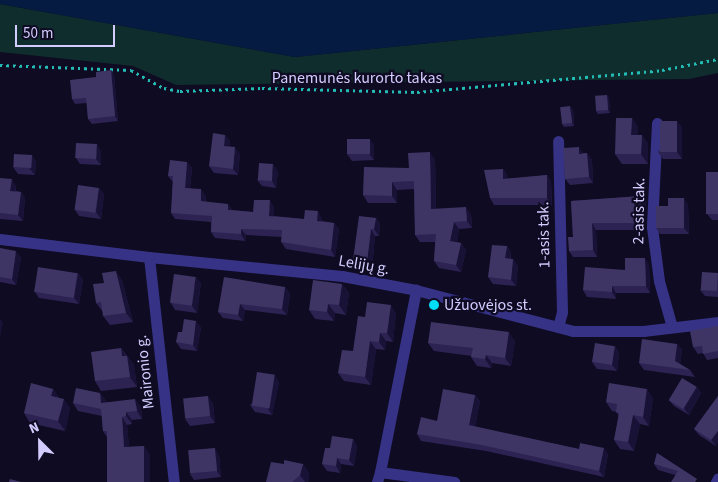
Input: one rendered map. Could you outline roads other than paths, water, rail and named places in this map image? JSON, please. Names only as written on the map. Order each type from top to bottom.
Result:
[{"type":"street","name":"2-asis tak.","points":[[657,123],[652,227],[660,282],[672,328]]},
{"type":"street","name":"1-asis tak.","points":[[558,141],[562,312],[558,327]]},
{"type":"street","name":"Lelijų g.","points":[[0,238],[149,257],[342,276],[416,290],[558,327],[593,331],[672,328],[718,322]]},
{"type":"street","name":"Maironio g.","points":[[149,257],[174,482]]},
{"type":"street","points":[[416,290],[379,477],[454,482]]},
{"type":"street","points":[[716,482],[718,478]]},
{"type":"water","points":[[0,0],[718,0],[718,13],[295,57],[0,4]]},
{"type":"place","name":"Užuovėjos st.","points":[[434,305]]}]
